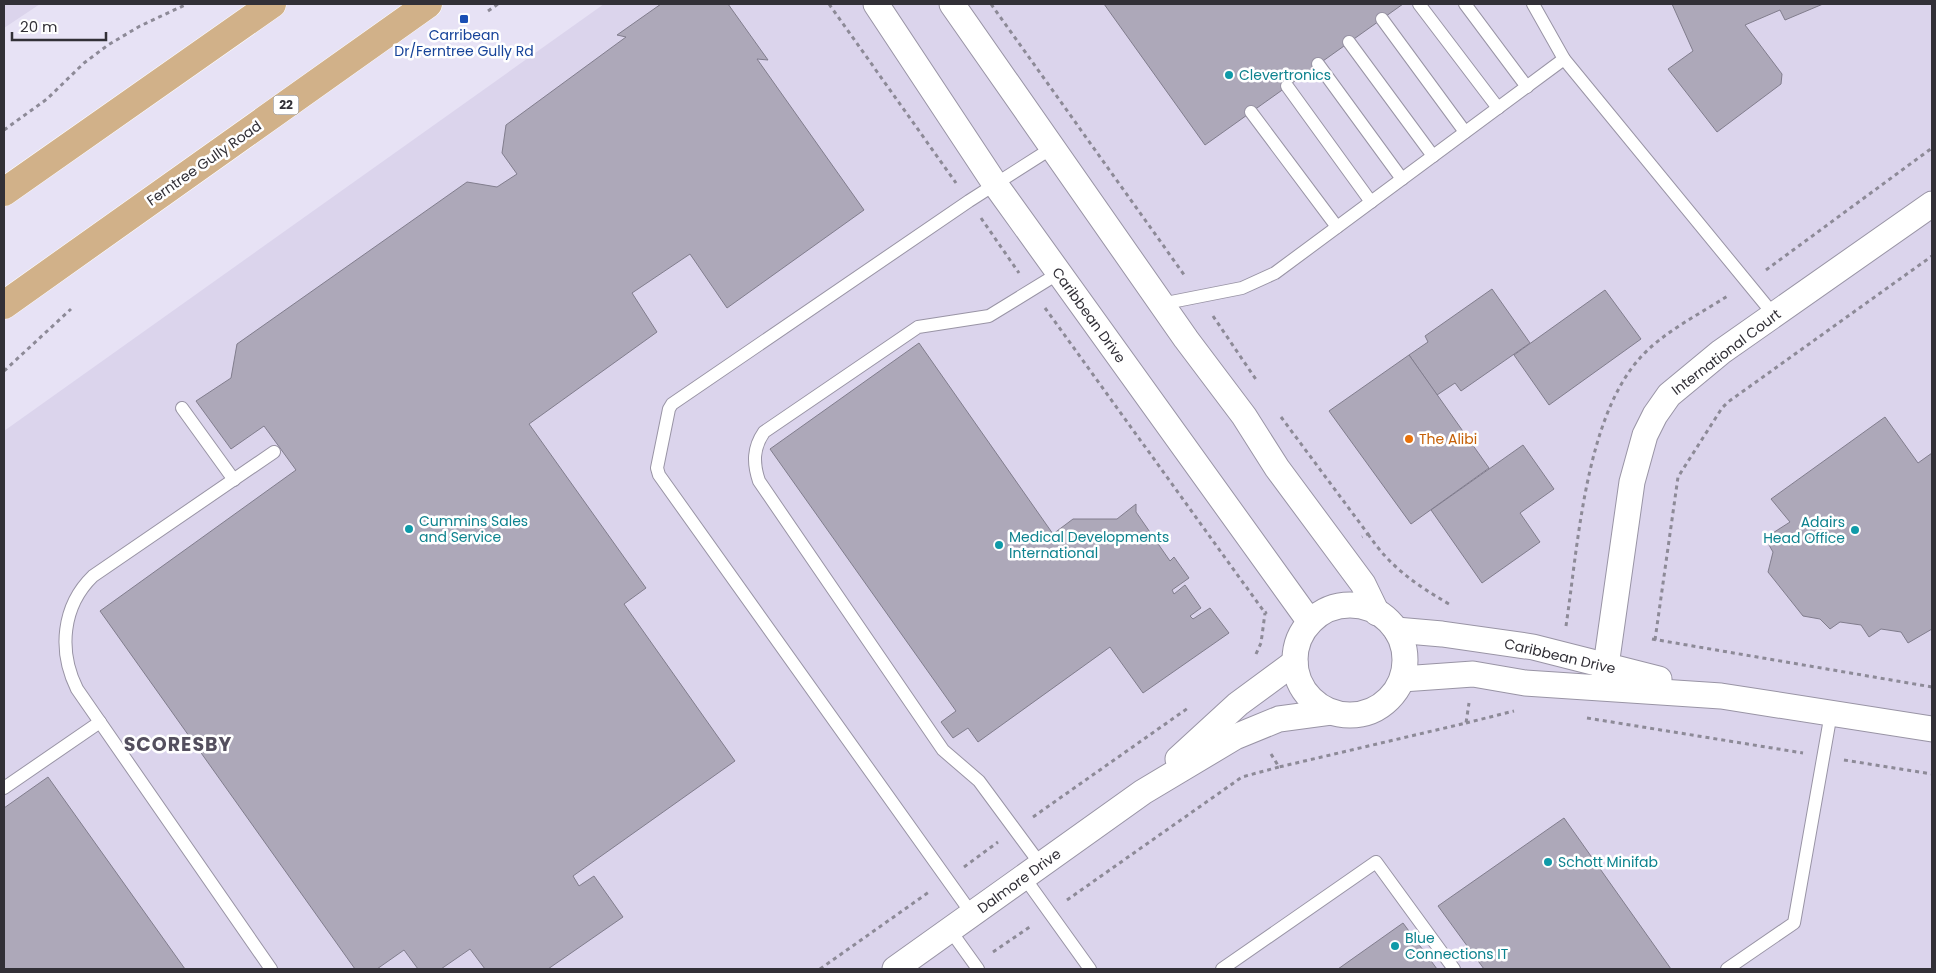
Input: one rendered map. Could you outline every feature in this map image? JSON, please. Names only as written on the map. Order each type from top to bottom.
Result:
[{"type":"main road","points":[[4,192],[272,4]]},
{"type":"main road","name":"Ferntree Gully Road","points":[[4,305],[428,4]]},
{"type":"street","name":"Caribbean Drive","points":[[876,4],[995,184],[1310,622]]},
{"type":"street","points":[[952,4],[1161,304],[1244,416],[1277,468],[1363,584],[1377,613]]},
{"type":"street","name":"International Court","points":[[1604,676],[1632,482],[1645,435],[1669,395],[1682,383],[1774,315],[1932,204]]},
{"type":"street","points":[[1345,606],[1361,606],[1377,613],[1396,630],[1403,645],[1405,662],[1402,679],[1393,694],[1381,706],[1365,713],[1348,715],[1331,712],[1317,704],[1306,692],[1298,678],[1295,662],[1297,646],[1310,622],[1328,610],[1345,606]]},
{"type":"street","name":"Caribbean Drive","points":[[1396,630],[1442,634],[1533,647],[1604,676],[1932,729]]},
{"type":"street","name":"Dalmore Drive","points":[[1143,792],[1238,704],[1295,662]]},
{"type":"street","name":"Caribbean Drive","points":[[1402,679],[1473,674],[1525,683],[1604,676]]},
{"type":"street","name":"Dalmore Drive","points":[[895,969],[1143,792],[1235,737],[1279,719],[1331,712]]},
{"type":"lane","points":[[1420,4],[1498,108]]},
{"type":"lane","points":[[1465,4],[1527,87]]},
{"type":"lane","points":[[1533,4],[1564,59],[1774,315]]},
{"type":"lane","points":[[1382,19],[1465,132]]},
{"type":"lane","points":[[1349,42],[1433,156]]},
{"type":"lane","points":[[1161,304],[1242,288],[1275,273],[1564,59]]},
{"type":"lane","points":[[1318,64],[1402,179]]},
{"type":"lane","points":[[1287,86],[1371,202]]},
{"type":"lane","points":[[1251,112],[1337,227]]},
{"type":"lane","points":[[972,914],[659,474],[657,468],[669,409],[672,404],[969,201],[1052,148]]},
{"type":"lane","points":[[1059,273],[989,316],[918,327],[764,432],[756,447],[755,464],[759,481],[943,750],[979,781],[1032,871],[1050,913],[1090,969]]},
{"type":"lane","points":[[182,408],[234,480]]},
{"type":"lane","points":[[271,969],[78,689],[70,674],[66,658],[65,638],[72,603],[80,588],[93,576],[274,452]]},
{"type":"lane","points":[[1726,969],[1794,923],[1831,713]]},
{"type":"lane","points":[[4,788],[100,722]]},
{"type":"lane","points":[[1222,969],[1376,862],[1454,969]]},
{"type":"lane","points":[[950,930],[976,967]]},
{"type":"path","points":[[4,130],[47,99],[84,63],[108,45],[140,26],[187,4]]},
{"type":"path","points":[[488,11],[498,4]]},
{"type":"path","points":[[829,4],[1031,290],[1265,613],[1261,643],[1254,659]]},
{"type":"path","points":[[1932,256],[1722,408],[1678,477],[1654,640],[1932,686]]},
{"type":"path","points":[[4,371],[71,309]]},
{"type":"path","points":[[1368,534],[1396,569],[1452,606]]},
{"type":"path","points":[[1265,613],[1269,610]]},
{"type":"path","points":[[1466,724],[1470,696]]},
{"type":"path","points":[[976,967],[1242,777],[1520,710]]},
{"type":"path","points":[[1582,717],[1932,774]]},
{"type":"path","points":[[1270,750],[1279,768]]},
{"type":"shaded area","points":[[4,4],[40,4],[4,28]]},
{"type":"shaded area","points":[[604,4],[1932,4],[1932,969],[4,969],[4,431]]},
{"type":"building","name":"Cummins Sales and Service","points":[[661,4],[728,4],[768,60],[757,59],[864,210],[727,308],[690,254],[632,293],[657,332],[529,424],[646,588],[624,604],[735,761],[573,876],[579,886],[594,876],[623,917],[548,969],[485,969],[470,949],[441,969],[418,969],[404,950],[377,969],[355,969],[100,611],[296,470],[264,426],[231,449],[196,401],[231,378],[237,344],[467,182],[497,187],[517,174],[502,153],[506,125],[626,37],[617,35]]},
{"type":"building","name":"Clevertronics","points":[[1104,4],[1403,4],[1205,145]]},
{"type":"building","points":[[1672,4],[1823,4],[1785,20],[1780,10],[1745,25],[1782,74],[1781,84],[1717,132],[1668,69],[1693,51]]},
{"type":"building","points":[[1492,289],[1530,343],[1461,391],[1455,383],[1437,395],[1409,355],[1428,342],[1425,336]]},
{"type":"building","points":[[1605,290],[1641,339],[1549,405],[1514,355]]},
{"type":"building","name":"Medical Developments International","points":[[919,343],[1053,534],[1073,519],[1117,519],[1136,504],[1136,512],[1170,561],[1174,557],[1189,578],[1172,590],[1174,594],[1185,585],[1201,608],[1190,616],[1193,619],[1210,608],[1229,633],[1143,693],[1110,647],[978,742],[968,728],[953,738],[941,722],[956,711],[770,449]]},
{"type":"building","name":"The Alibi","points":[[1409,355],[1489,468],[1411,524],[1329,411]]},
{"type":"building","name":"Adairs Head Office","points":[[1885,417],[1918,463],[1932,453],[1932,629],[1908,643],[1901,632],[1881,629],[1869,637],[1861,625],[1840,622],[1830,629],[1820,619],[1803,616],[1768,572],[1773,552],[1765,538],[1790,522],[1771,499]]},
{"type":"building","points":[[1523,445],[1554,489],[1520,513],[1540,542],[1482,583],[1431,510]]},
{"type":"building","points":[[48,777],[185,969],[4,969],[4,808]]},
{"type":"building","name":"Schott Minifab","points":[[1564,818],[1671,969],[1484,969],[1438,906]]},
{"type":"building","name":"Blue Connections IT","points":[[1403,923],[1437,969],[1338,969]]},
{"type":"place","name":"Carribean Dr/Ferntree Gully Rd","points":[[464,19]]},
{"type":"place","name":"Clevertronics","points":[[1229,75]]},
{"type":"place","name":"The Alibi","points":[[1409,439]]},
{"type":"place","name":"Cummins Sales and Service","points":[[409,529]]},
{"type":"place","name":"Adairs Head Office","points":[[1855,530]]},
{"type":"place","name":"Medical Developments International","points":[[999,545]]},
{"type":"place","name":"Schott Minifab","points":[[1548,862]]},
{"type":"place","name":"Blue Connections IT","points":[[1395,946]]},
{"type":"district","name":"SCORESBY","points":[[178,744]]}]
